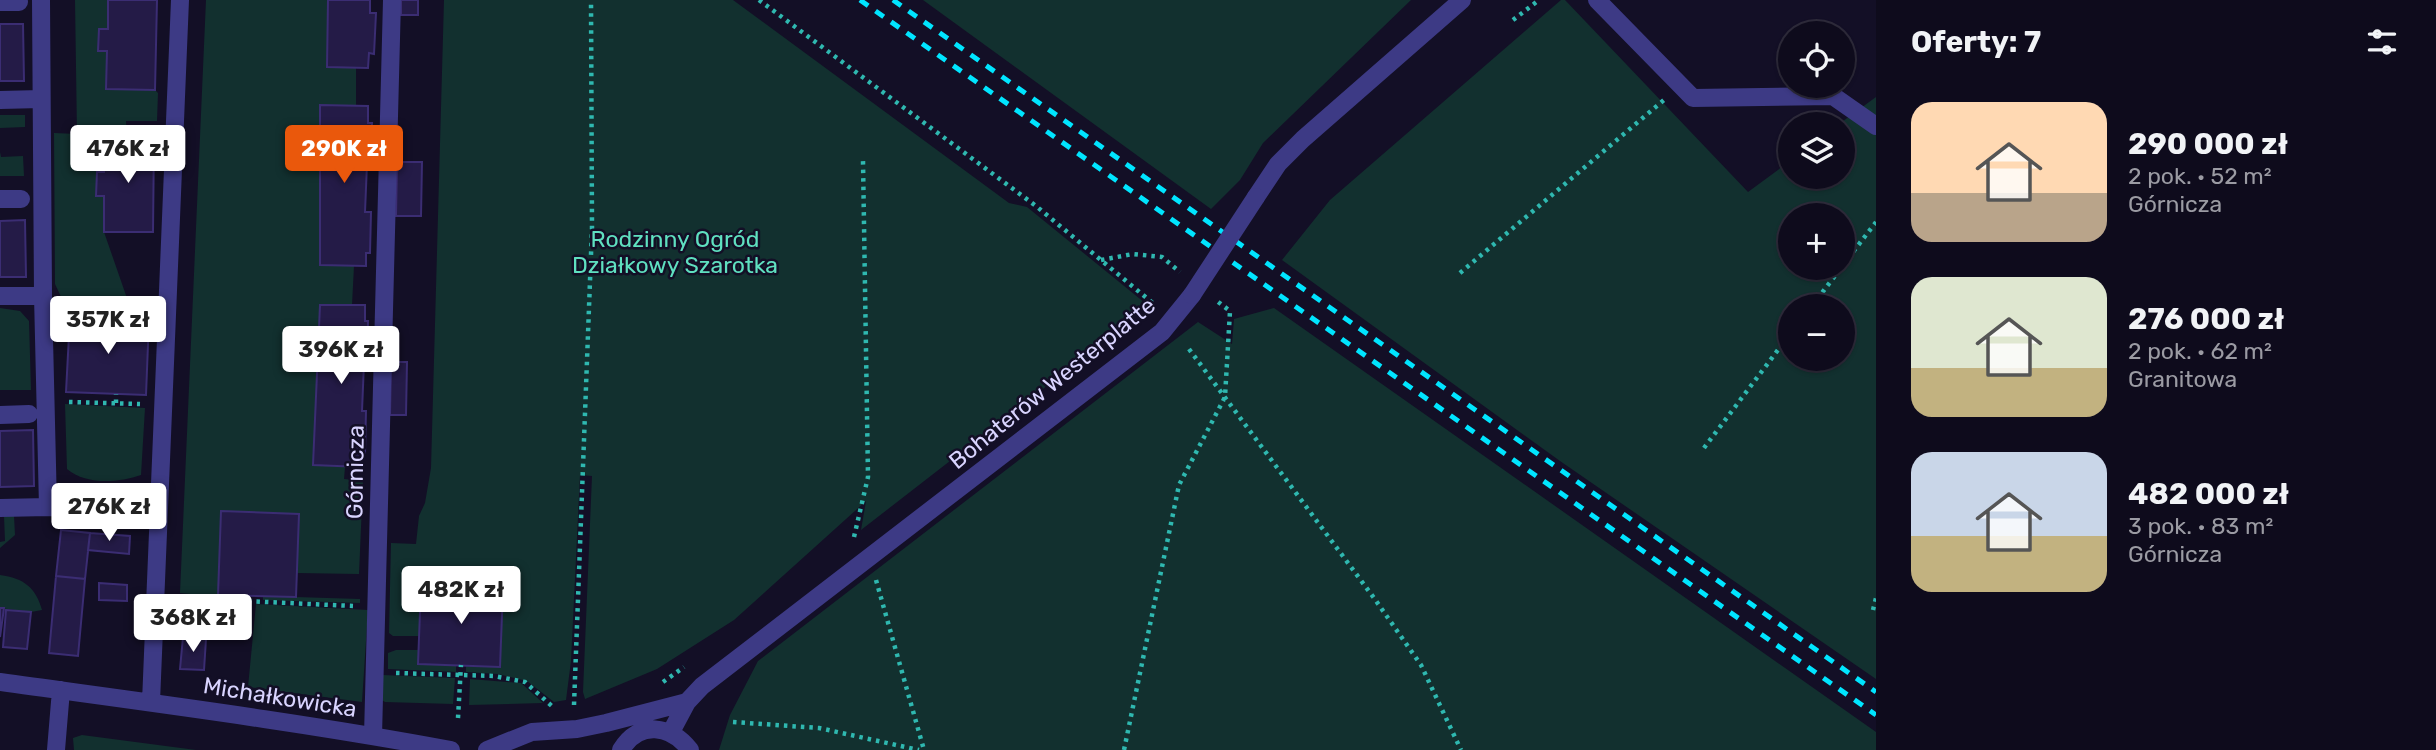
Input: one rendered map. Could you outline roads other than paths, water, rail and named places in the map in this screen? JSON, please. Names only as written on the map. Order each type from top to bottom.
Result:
[{"type":"street","points":[[41,0],[48,507]]},
{"type":"street","points":[[150,702],[180,0]]},
{"type":"street","name":"Górnicza","points":[[373,736],[392,0]]},
{"type":"street","name":"Bohaterów Westerplatte","points":[[671,732],[687,702],[702,686],[1162,332],[1192,295],[1278,164],[1462,0]]},
{"type":"street","points":[[1597,0],[1693,98],[1833,96],[1876,126]]},
{"type":"street","points":[[0,2],[19,2]]},
{"type":"street","points":[[0,100],[41,99]]},
{"type":"street","points":[[0,199],[21,199]]},
{"type":"street","points":[[0,296],[43,296]]},
{"type":"street","points":[[0,415],[29,414]]},
{"type":"street","points":[[0,508],[159,508]]},
{"type":"street","name":"Michałkowicka","points":[[0,682],[150,702],[451,750]]},
{"type":"street","points":[[57,750],[61,690]]},
{"type":"street","name":"Bohaterów Westerplatte","points":[[487,750],[532,732],[577,729],[687,702]]},
{"type":"street","points":[[621,750],[632,736],[645,730],[658,729],[671,732],[690,750]]},
{"type":"railway","points":[[860,0],[1876,715]]},
{"type":"railway","points":[[893,0],[1876,692]]},
{"type":"park label","name":"Rodzinny Ogród Działkowy Szarotka","points":[[675,252]]}]
